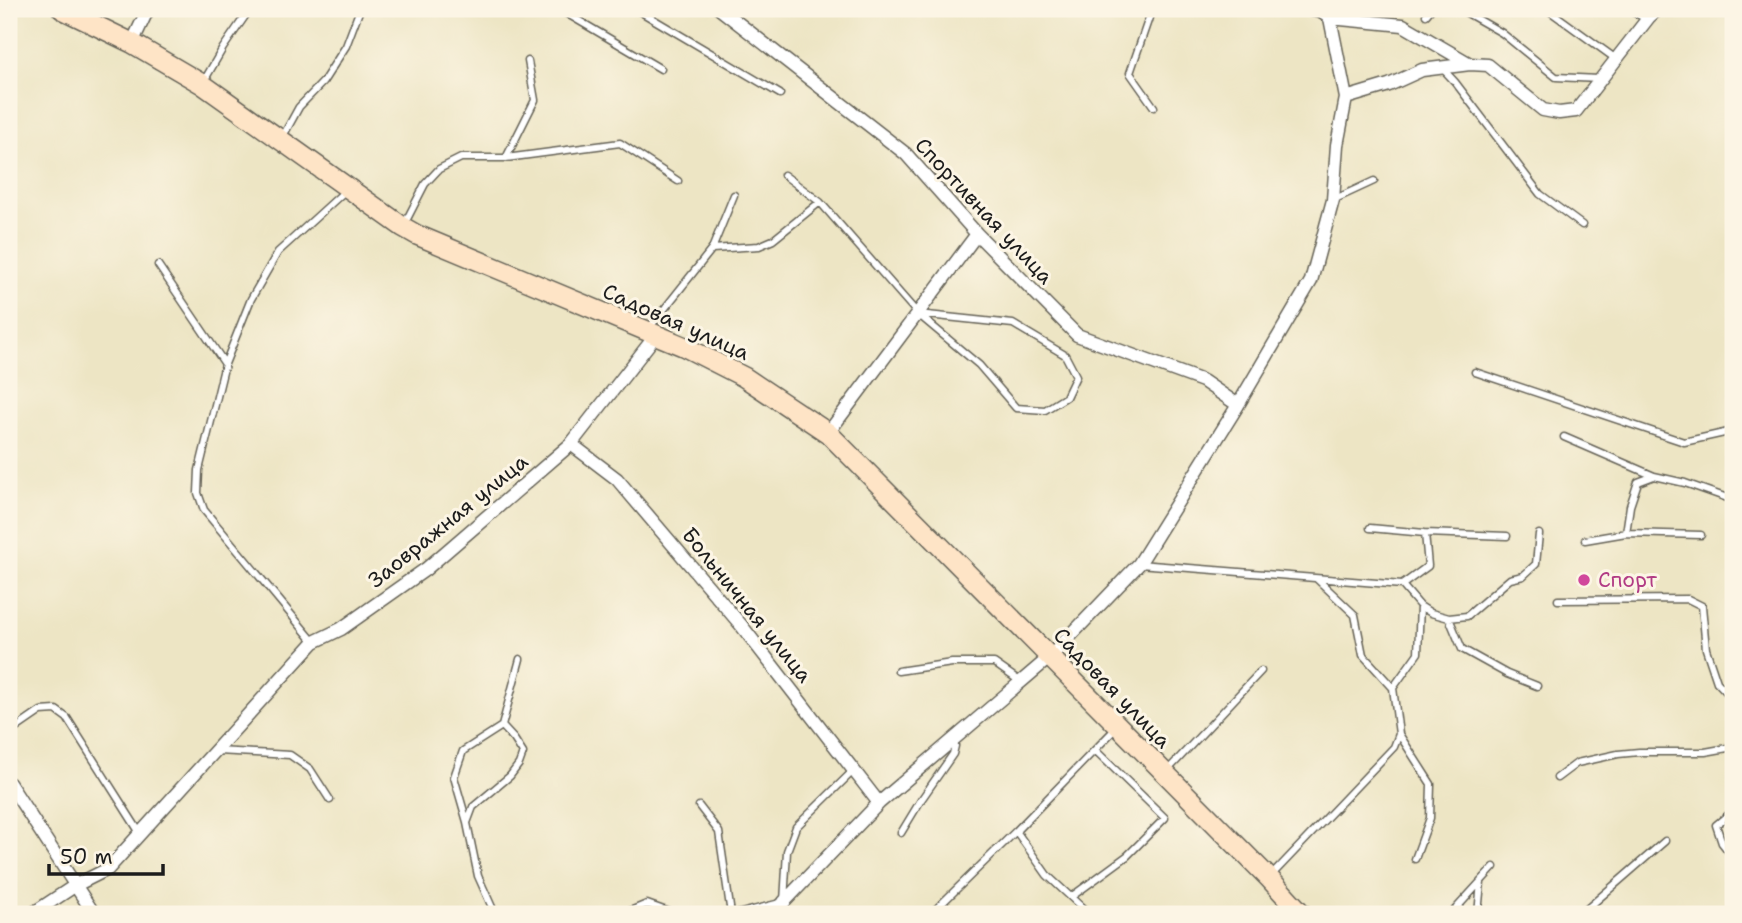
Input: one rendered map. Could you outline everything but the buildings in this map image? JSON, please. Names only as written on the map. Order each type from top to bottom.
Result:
[{"type":"street","name":"Садовая улица","points":[[62,9],[132,43],[202,84],[347,189],[417,235],[682,346],[744,377],[828,433],[1302,914]]},
{"type":"street","points":[[132,43],[148,9]]},
{"type":"street","name":"Спортивная улица","points":[[720,9],[906,154],[977,234],[1077,335],[1203,381],[1238,405]]},
{"type":"street","points":[[1308,9],[1321,12],[1330,18],[1403,25],[1470,64]]},
{"type":"street","points":[[1346,98],[1389,85],[1422,70],[1470,64],[1488,65],[1544,110],[1559,113],[1576,111],[1653,13],[1634,9]]},
{"type":"street","points":[[776,914],[784,902],[879,803],[1050,657],[1139,564],[1238,405],[1311,281],[1333,200],[1337,145],[1346,98],[1330,18]]},
{"type":"street","points":[[828,433],[977,234]]},
{"type":"street","name":"Заовражная улица","points":[[32,914],[76,885],[108,869],[314,642],[341,629],[426,569],[571,444],[651,334]]},
{"type":"street","name":"Больничная улица","points":[[571,444],[617,479],[741,625],[879,803]]},
{"type":"street","points":[[9,783],[94,914]]},
{"type":"lane","points":[[202,84],[250,9]]},
{"type":"lane","points":[[281,139],[299,107],[323,82],[346,46],[360,9]]},
{"type":"lane","points":[[559,9],[661,69]]},
{"type":"lane","points":[[636,9],[780,93]]},
{"type":"lane","points":[[1152,9],[1130,73],[1154,107]]},
{"type":"lane","points":[[1426,15],[1431,9]]},
{"type":"lane","points":[[1460,9],[1502,33],[1556,77],[1601,79]]},
{"type":"lane","points":[[1547,9],[1616,59]]},
{"type":"lane","points":[[506,158],[535,100],[528,61]]},
{"type":"lane","points":[[1442,68],[1540,194],[1582,225]]},
{"type":"lane","points":[[403,227],[425,184],[439,169],[461,158],[506,158],[620,143],[678,181]]},
{"type":"lane","points":[[784,176],[820,202],[918,314],[979,365],[1016,408],[1045,410],[1066,397],[1076,376],[1065,355],[1013,324],[918,314]]},
{"type":"lane","points":[[1333,200],[1374,181]]},
{"type":"lane","points":[[314,642],[204,510],[198,493],[199,470],[225,365],[251,299],[278,252],[347,189]]},
{"type":"lane","points":[[651,334],[712,249],[734,195]]},
{"type":"lane","points":[[712,249],[759,246],[773,240],[820,202]]},
{"type":"lane","points":[[158,265],[225,365]]},
{"type":"lane","points":[[1475,372],[1684,442],[1733,431]]},
{"type":"lane","points":[[1564,437],[1654,476],[1685,482],[1733,500]]},
{"type":"lane","points":[[1626,533],[1630,506],[1638,482],[1654,476]]},
{"type":"lane","points":[[1370,528],[1507,536]]},
{"type":"lane","points":[[1139,564],[1402,585],[1428,566],[1425,533]]},
{"type":"lane","points":[[1585,540],[1626,533],[1701,535]]},
{"type":"lane","points":[[1402,585],[1420,606],[1432,613],[1449,618],[1467,616],[1510,579],[1523,576],[1536,564],[1539,534]]},
{"type":"lane","points":[[1315,578],[1355,615],[1363,655],[1393,688],[1399,734],[1431,783],[1430,818],[1415,859]]},
{"type":"lane","points":[[1558,600],[1688,599],[1702,607],[1706,649],[1717,682],[1733,699]]},
{"type":"lane","points":[[1393,688],[1418,653],[1420,606]]},
{"type":"lane","points":[[1449,618],[1462,649],[1507,674],[1537,686]]},
{"type":"lane","points":[[495,914],[478,876],[454,777],[463,751],[502,726],[520,659]]},
{"type":"lane","points":[[898,671],[952,663],[994,663],[1021,682]]},
{"type":"lane","points":[[1165,774],[1261,671]]},
{"type":"lane","points":[[9,733],[41,711],[56,709],[67,718],[140,834]]},
{"type":"lane","points":[[467,823],[473,807],[510,776],[523,753],[514,738],[502,726]]},
{"type":"lane","points":[[931,914],[1118,726]]},
{"type":"lane","points":[[1269,878],[1394,747],[1399,734]]},
{"type":"lane","points":[[901,833],[953,754],[954,740]]},
{"type":"lane","points":[[1557,778],[1577,764],[1618,754],[1705,752],[1733,747]]},
{"type":"lane","points":[[1071,897],[1127,856],[1164,818],[1095,750]]},
{"type":"lane","points":[[215,751],[290,755],[310,769],[330,800]]},
{"type":"lane","points":[[737,914],[784,902],[787,851],[796,827],[854,770]]},
{"type":"lane","points":[[699,806],[719,832],[731,914]]},
{"type":"lane","points":[[1733,811],[1716,825],[1722,843],[1733,857]]},
{"type":"lane","points":[[1016,831],[1046,875],[1089,914]]},
{"type":"lane","points":[[1581,914],[1665,841]]},
{"type":"lane","points":[[1451,914],[1494,867]]},
{"type":"lane","points":[[1478,914],[1482,880]]},
{"type":"lane","points":[[623,914],[647,904],[675,914]]},
{"type":"place","name":"Спорт","points":[[1584,580]]}]
